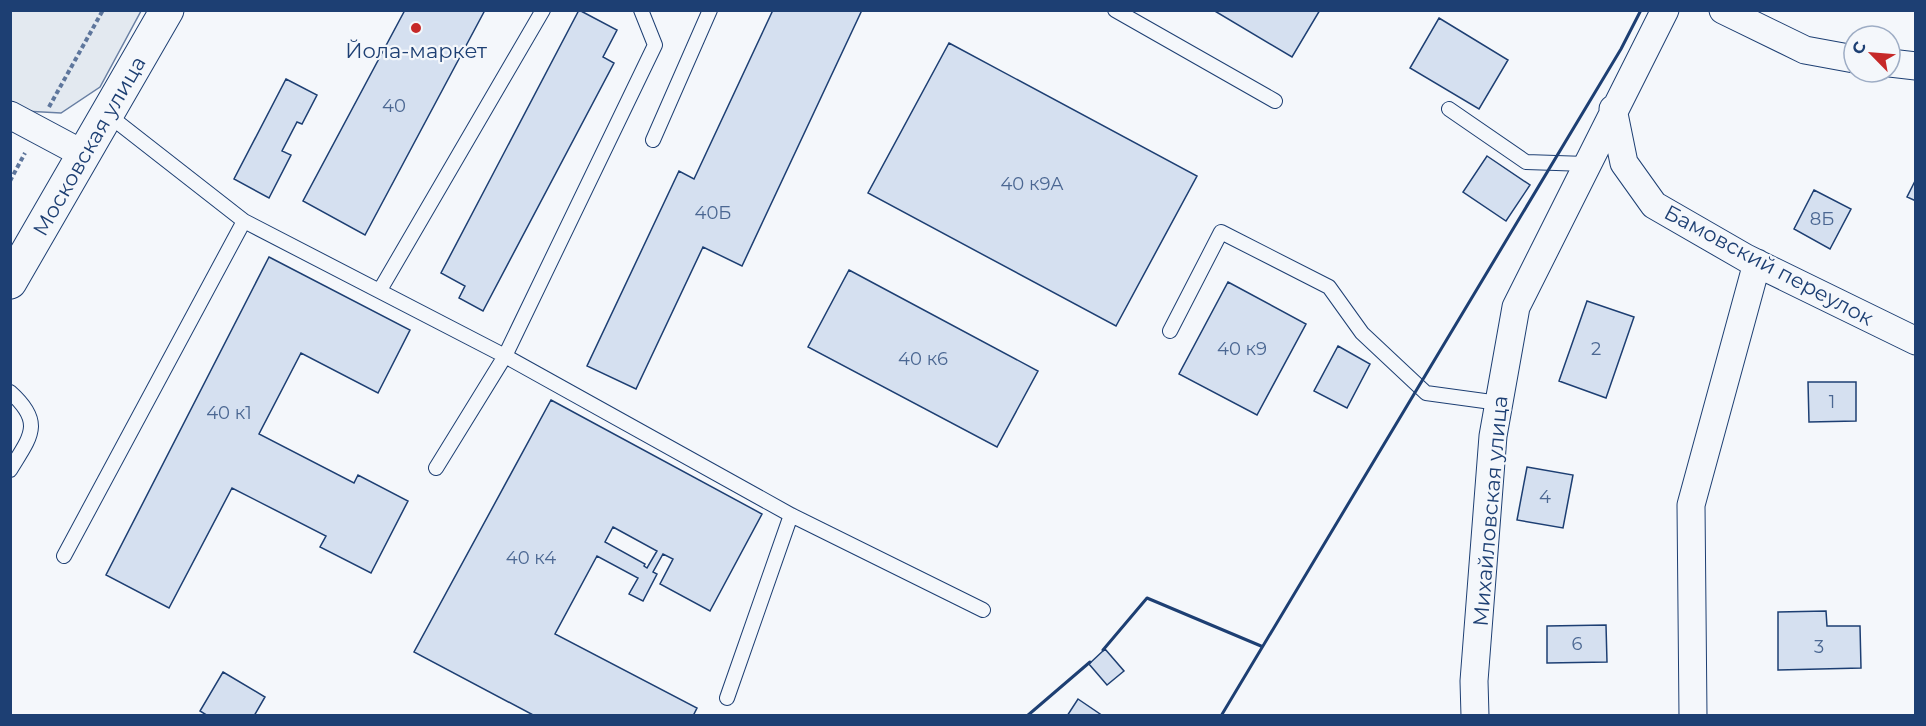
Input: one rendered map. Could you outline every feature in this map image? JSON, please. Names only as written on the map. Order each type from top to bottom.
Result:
[{"type":"main road","name":"Московская улица","points":[[10,282],[167,10]]},
{"type":"street","points":[[1586,164],[1665,10]]},
{"type":"street","points":[[1723,10],[1805,50],[1842,57]]},
{"type":"street","name":"Бамовский переулок","points":[[1613,109],[1624,163],[1654,205],[1757,263],[1916,341]]},
{"type":"street","points":[[10,115],[84,154]]},
{"type":"street","name":"Михайловская улица","points":[[1475,716],[1474,681],[1493,436],[1515,307],[1586,164]]},
{"type":"street","points":[[1693,716],[1691,505],[1757,263]]},
{"type":"lane","points":[[380,290],[543,10]]},
{"type":"lane","points":[[436,468],[505,356],[655,45],[641,10]]},
{"type":"lane","points":[[653,140],[710,10]]},
{"type":"lane","points":[[1115,10],[1275,101]]},
{"type":"lane","points":[[1449,109],[1526,162],[1586,164]]},
{"type":"lane","points":[[107,114],[244,220],[505,356],[792,515],[983,610]]},
{"type":"lane","points":[[64,556],[244,220]]},
{"type":"lane","points":[[1170,331],[1221,232],[1329,287],[1362,333],[1426,393],[1499,403]]},
{"type":"lane","points":[[10,392],[29,413],[32,433],[10,470]]},
{"type":"lane","points":[[727,698],[792,515]]},
{"type":"path","points":[[10,181],[103,10]]},
{"type":"shaded area","points":[[10,11],[141,11],[100,87],[61,113],[24,111],[11,104]]},
{"type":"building","points":[[405,10],[485,10],[365,235],[303,201]]},
{"type":"building","points":[[579,10],[617,30],[603,57],[614,63],[483,311],[459,298],[465,286],[441,273]]},
{"type":"building","points":[[773,10],[862,10],[742,266],[703,247],[636,389],[587,366],[679,171],[694,179]]},
{"type":"building","points":[[1213,10],[1320,10],[1292,57]]},
{"type":"building","points":[[1439,18],[1508,60],[1479,109],[1410,68]]},
{"type":"building","points":[[949,43],[1197,176],[1116,326],[868,193]]},
{"type":"building","points":[[286,79],[317,95],[302,124],[297,122],[282,151],[291,155],[269,198],[234,179]]},
{"type":"building","points":[[1487,156],[1530,185],[1506,221],[1463,192]]},
{"type":"building","points":[[1916,179],[1916,201],[1907,197]]},
{"type":"building","points":[[1814,190],[1851,209],[1830,249],[1794,229]]},
{"type":"building","points":[[269,257],[410,330],[378,393],[301,353],[259,434],[354,483],[358,475],[408,501],[371,573],[320,547],[326,536],[232,488],[169,608],[106,575]]},
{"type":"building","points":[[849,270],[1038,371],[997,447],[808,347]]},
{"type":"building","points":[[1228,282],[1306,324],[1257,415],[1179,374]]},
{"type":"building","points":[[1587,301],[1634,317],[1606,398],[1559,381]]},
{"type":"building","points":[[1338,346],[1370,364],[1347,408],[1314,391]]},
{"type":"building","points":[[1808,382],[1856,382],[1856,421],[1809,422]]},
{"type":"building","points":[[551,400],[762,514],[710,611],[660,584],[673,559],[663,554],[653,572],[657,574],[643,601],[629,594],[638,578],[597,556],[555,634],[697,708],[693,716],[535,716],[414,652]],"holes":[[[613,527],[657,551],[647,568],[645,564],[605,542]]]},
{"type":"building","points":[[1527,467],[1573,475],[1563,528],[1517,520]]},
{"type":"building","points":[[1826,611],[1827,626],[1860,626],[1861,668],[1778,670],[1778,612]]},
{"type":"building","points":[[1606,625],[1607,662],[1547,663],[1547,626]]},
{"type":"building","points":[[1105,649],[1124,671],[1107,685],[1089,664]]},
{"type":"building","points":[[223,672],[265,697],[254,716],[208,716],[200,711]]},
{"type":"building","points":[[1078,699],[1103,716],[1067,716]]},
{"type":"wall","points":[[1221,716],[1621,49],[1641,10]]},
{"type":"wall","points":[[1103,650],[1147,598],[1261,646]]},
{"type":"wall","points":[[1027,716],[1090,662]]},
{"type":"place","name":"Йола-маркет","points":[[416,28]]}]
